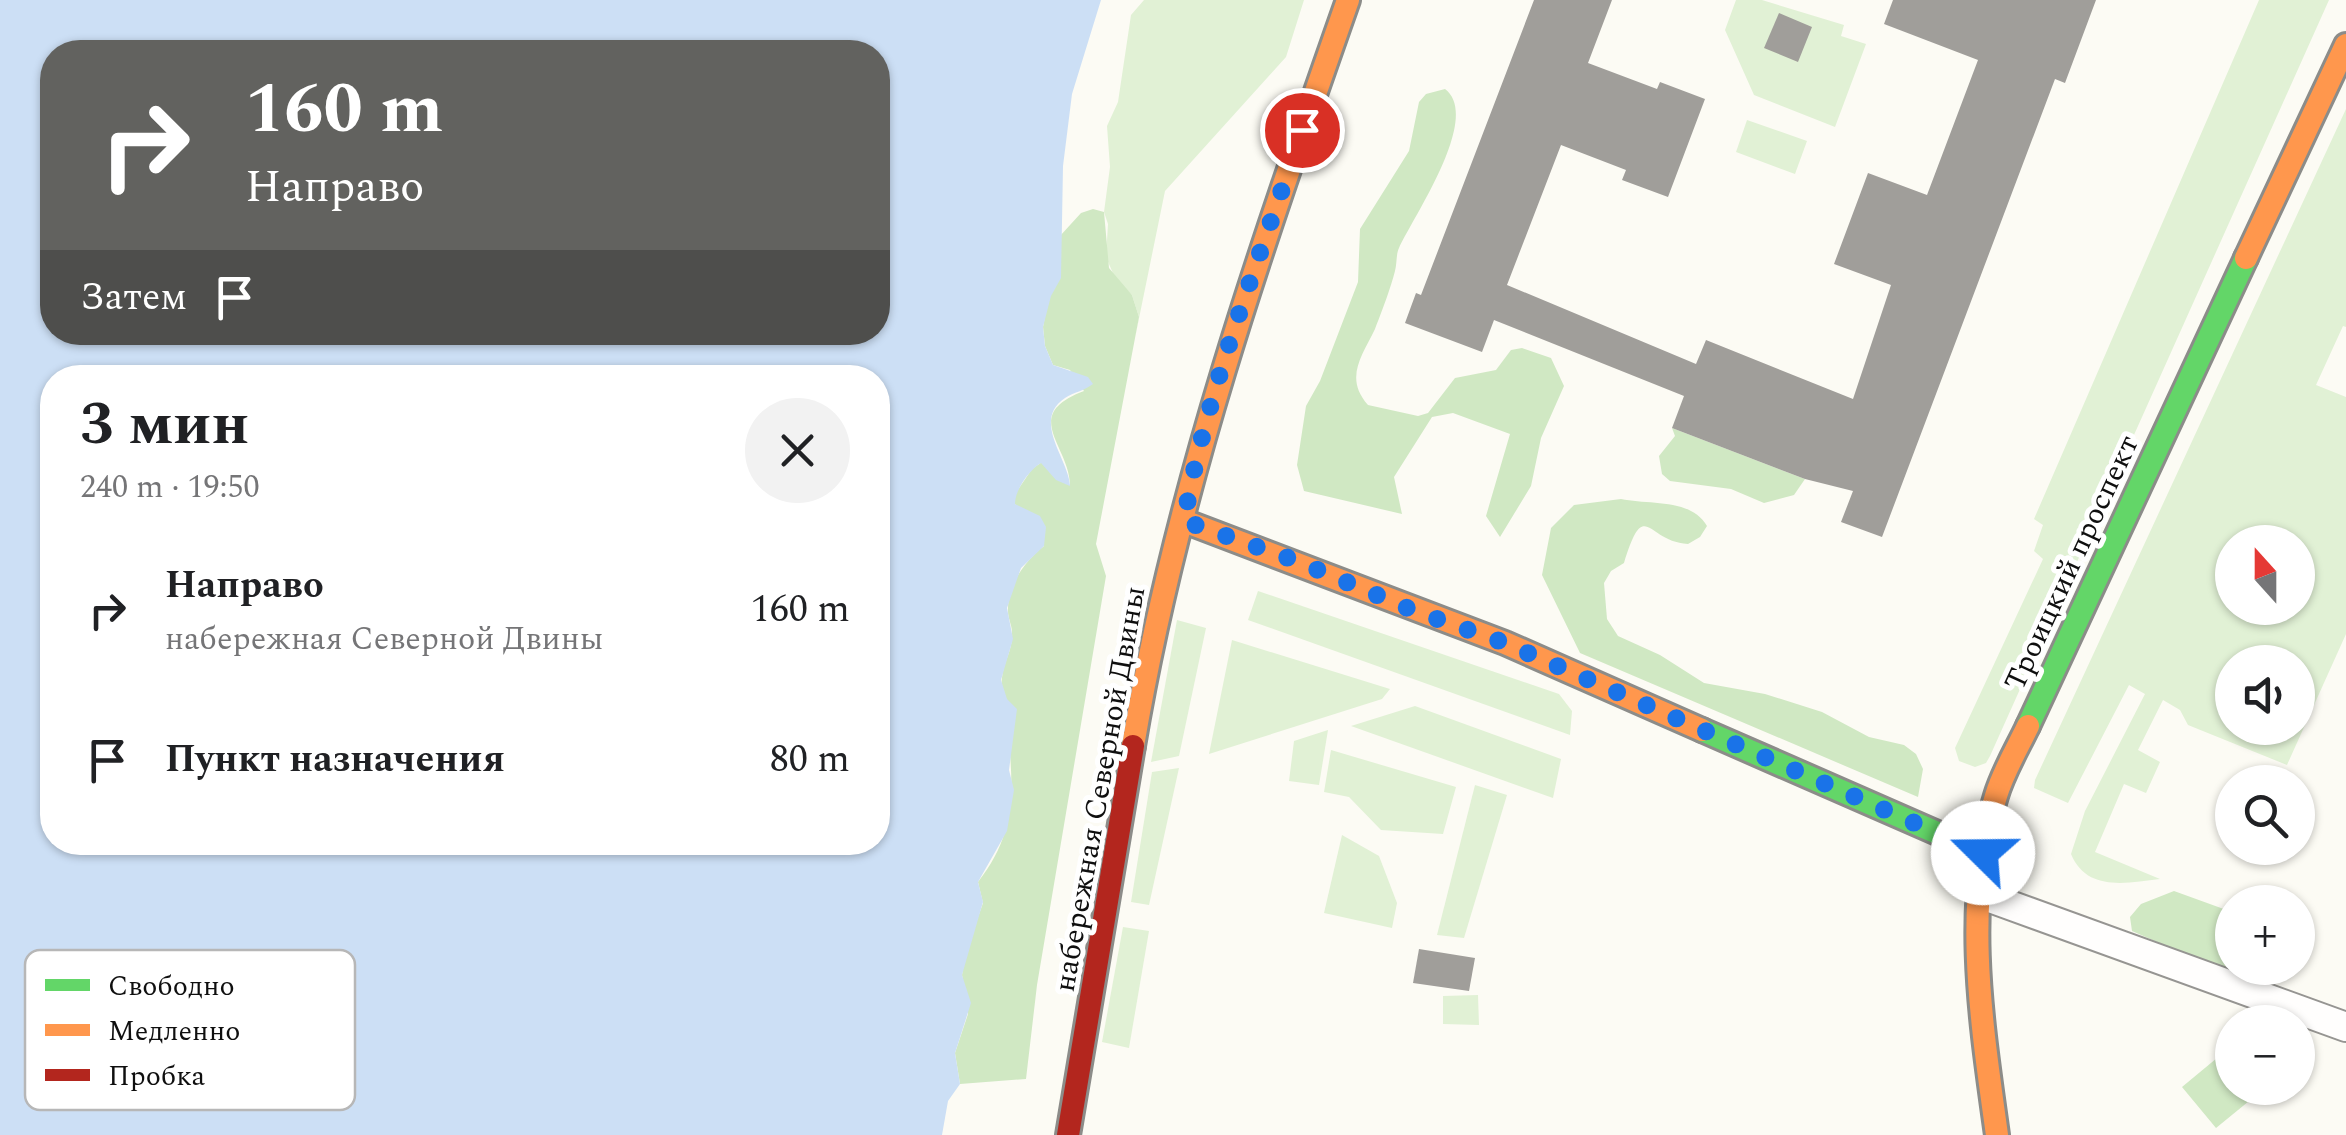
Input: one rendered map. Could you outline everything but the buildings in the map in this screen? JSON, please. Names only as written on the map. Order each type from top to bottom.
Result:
[{"type":"street","name":"набережная Северной Двины","points":[[1068,1135],[1145,676],[1191,480],[1241,307],[1348,0]]},
{"type":"street","name":"Троицкий проспект","points":[[1997,1135],[1980,991],[1983,853],[1996,794],[2346,45]]},
{"type":"street","points":[[1184,521],[1505,643],[1983,853]]},
{"type":"street","points":[[1982,895],[2346,1027]]},
{"type":"green space","points":[[1144,0],[1304,0],[1286,57],[1165,191],[1135,338],[1139,317],[1132,295],[1115,278],[1106,257],[1108,224],[1104,212],[1110,167],[1107,126],[1118,102],[1131,15]]},
{"type":"green space","points":[[1736,0],[1762,0],[1844,25],[1841,36],[1866,44],[1835,127],[1754,95],[1725,30]]},
{"type":"green space","points":[[2259,0],[2329,0],[1990,756],[1986,763],[1975,767],[1959,761],[1955,748],[2043,559],[2034,551],[2043,525],[2034,519]]},
{"type":"green space","points":[[1445,89],[1454,103],[1456,121],[1451,143],[1398,250],[1386,300],[1358,367],[1357,386],[1368,405],[1418,416],[1428,413],[1455,378],[1496,370],[1511,350],[1522,348],[1551,358],[1564,386],[1541,438],[1531,486],[1500,537],[1486,516],[1510,434],[1453,413],[1432,417],[1394,477],[1402,514],[1304,491],[1297,465],[1306,406],[1320,381],[1358,282],[1360,229],[1409,151],[1419,102],[1426,94]]},
{"type":"green space","points":[[2346,109],[2346,327],[2343,326],[2316,385],[2346,397],[2346,634],[2315,703],[2315,645],[2215,645],[2215,736],[2188,725],[2180,710],[2163,700],[2138,750],[2160,762],[2146,793],[2124,784],[2095,852],[2160,879],[2097,880],[2078,866],[2071,854],[2085,811],[2145,694],[2129,685],[2068,803],[2034,788]]},
{"type":"green space","points":[[1747,120],[1807,141],[1795,174],[1736,152]]},
{"type":"green space","points":[[1093,209],[1104,212],[1109,268],[1132,295],[1139,317],[1096,544],[1106,576],[1037,985],[1026,1079],[960,1084],[955,1053],[968,1014],[962,975],[965,954],[983,903],[978,882],[1002,840],[1011,799],[1007,707],[1002,681],[1012,639],[1008,601],[1019,574],[1044,546],[1015,504],[1015,494],[1032,469],[1042,462],[1070,485],[1051,421],[1065,400],[1084,391],[1070,370],[1053,365],[1043,327],[1060,236],[1081,213]]},
{"type":"green space","points":[[1672,428],[1805,479],[1794,495],[1764,503],[1731,489],[1670,481],[1662,474],[1659,456],[1675,436]]},
{"type":"green space","points":[[1621,499],[1680,507],[1700,517],[1707,526],[1700,537],[1688,544],[1663,537],[1648,527],[1637,531],[1624,563],[1611,571],[1604,583],[1607,619],[1618,636],[1660,655],[1704,683],[1765,694],[1822,712],[1869,737],[1904,745],[1916,754],[1923,769],[1918,797],[1580,653],[1542,575],[1551,528],[1574,505]]},
{"type":"green space","points":[[1258,591],[1559,694],[1572,711],[1570,735],[1248,620]]},
{"type":"green space","points":[[1177,620],[1206,628],[1179,756],[1151,762]]},
{"type":"green space","points":[[1232,640],[1390,689],[1382,699],[1209,754]]},
{"type":"green space","points":[[1415,706],[1561,759],[1553,798],[1351,726]]},
{"type":"green space","points":[[1328,730],[1319,785],[1289,781],[1294,741]]},
{"type":"green space","points":[[2238,745],[2296,745],[2287,765]]},
{"type":"green space","points":[[1331,750],[1456,787],[1443,834],[1381,830],[1349,797],[1324,792]]},
{"type":"green space","points":[[1179,768],[1149,905],[1131,902],[1152,772]]},
{"type":"green space","points":[[1475,785],[1507,795],[1464,938],[1437,935]]},
{"type":"green space","points":[[1342,835],[1379,856],[1397,903],[1392,928],[1324,913]]},
{"type":"green space","points":[[2174,891],[2215,906],[2215,967],[2132,931],[2130,917],[2141,904]]},
{"type":"green space","points":[[1123,927],[1149,931],[1129,1048],[1102,1042]]},
{"type":"green space","points":[[1478,995],[1479,1025],[1443,1024],[1443,996]]},
{"type":"green space","points":[[2215,1060],[2215,1105],[2244,1105],[2216,1128],[2182,1087]]},
{"type":"water","points":[[0,0],[1101,0],[1072,94],[1063,166],[1061,278],[1051,296],[1043,327],[1053,365],[1088,377],[1093,384],[1065,398],[1055,407],[1051,418],[1054,441],[1070,486],[1056,480],[1041,463],[1017,493],[1015,504],[1040,516],[1046,527],[1044,546],[1021,568],[1007,608],[1013,639],[1001,680],[1007,699],[1017,709],[1009,770],[1014,790],[1007,831],[978,882],[983,902],[962,975],[971,1003],[955,1053],[960,1084],[948,1101],[942,1135],[0,1135]]},
{"type":"traffic: fast","points":[[2028,726],[2246,258]]},
{"type":"traffic: fast","points":[[1702,730],[1983,853]]},
{"type":"traffic: slow","points":[[1133,746],[1173,555],[1224,368],[1348,0]]},
{"type":"traffic: slow","points":[[2246,258],[2346,45]]},
{"type":"traffic: slow","points":[[1184,521],[1505,643],[1702,730]]},
{"type":"traffic: slow","points":[[1997,1135],[1978,965],[1980,879],[1996,796],[2028,726]]},
{"type":"traffic: jam","points":[[1068,1135],[1133,746]]},
{"type":"route","points":[[1302,130],[1241,307],[1191,480],[1184,521],[1505,643],[1642,707],[1983,853]]}]
